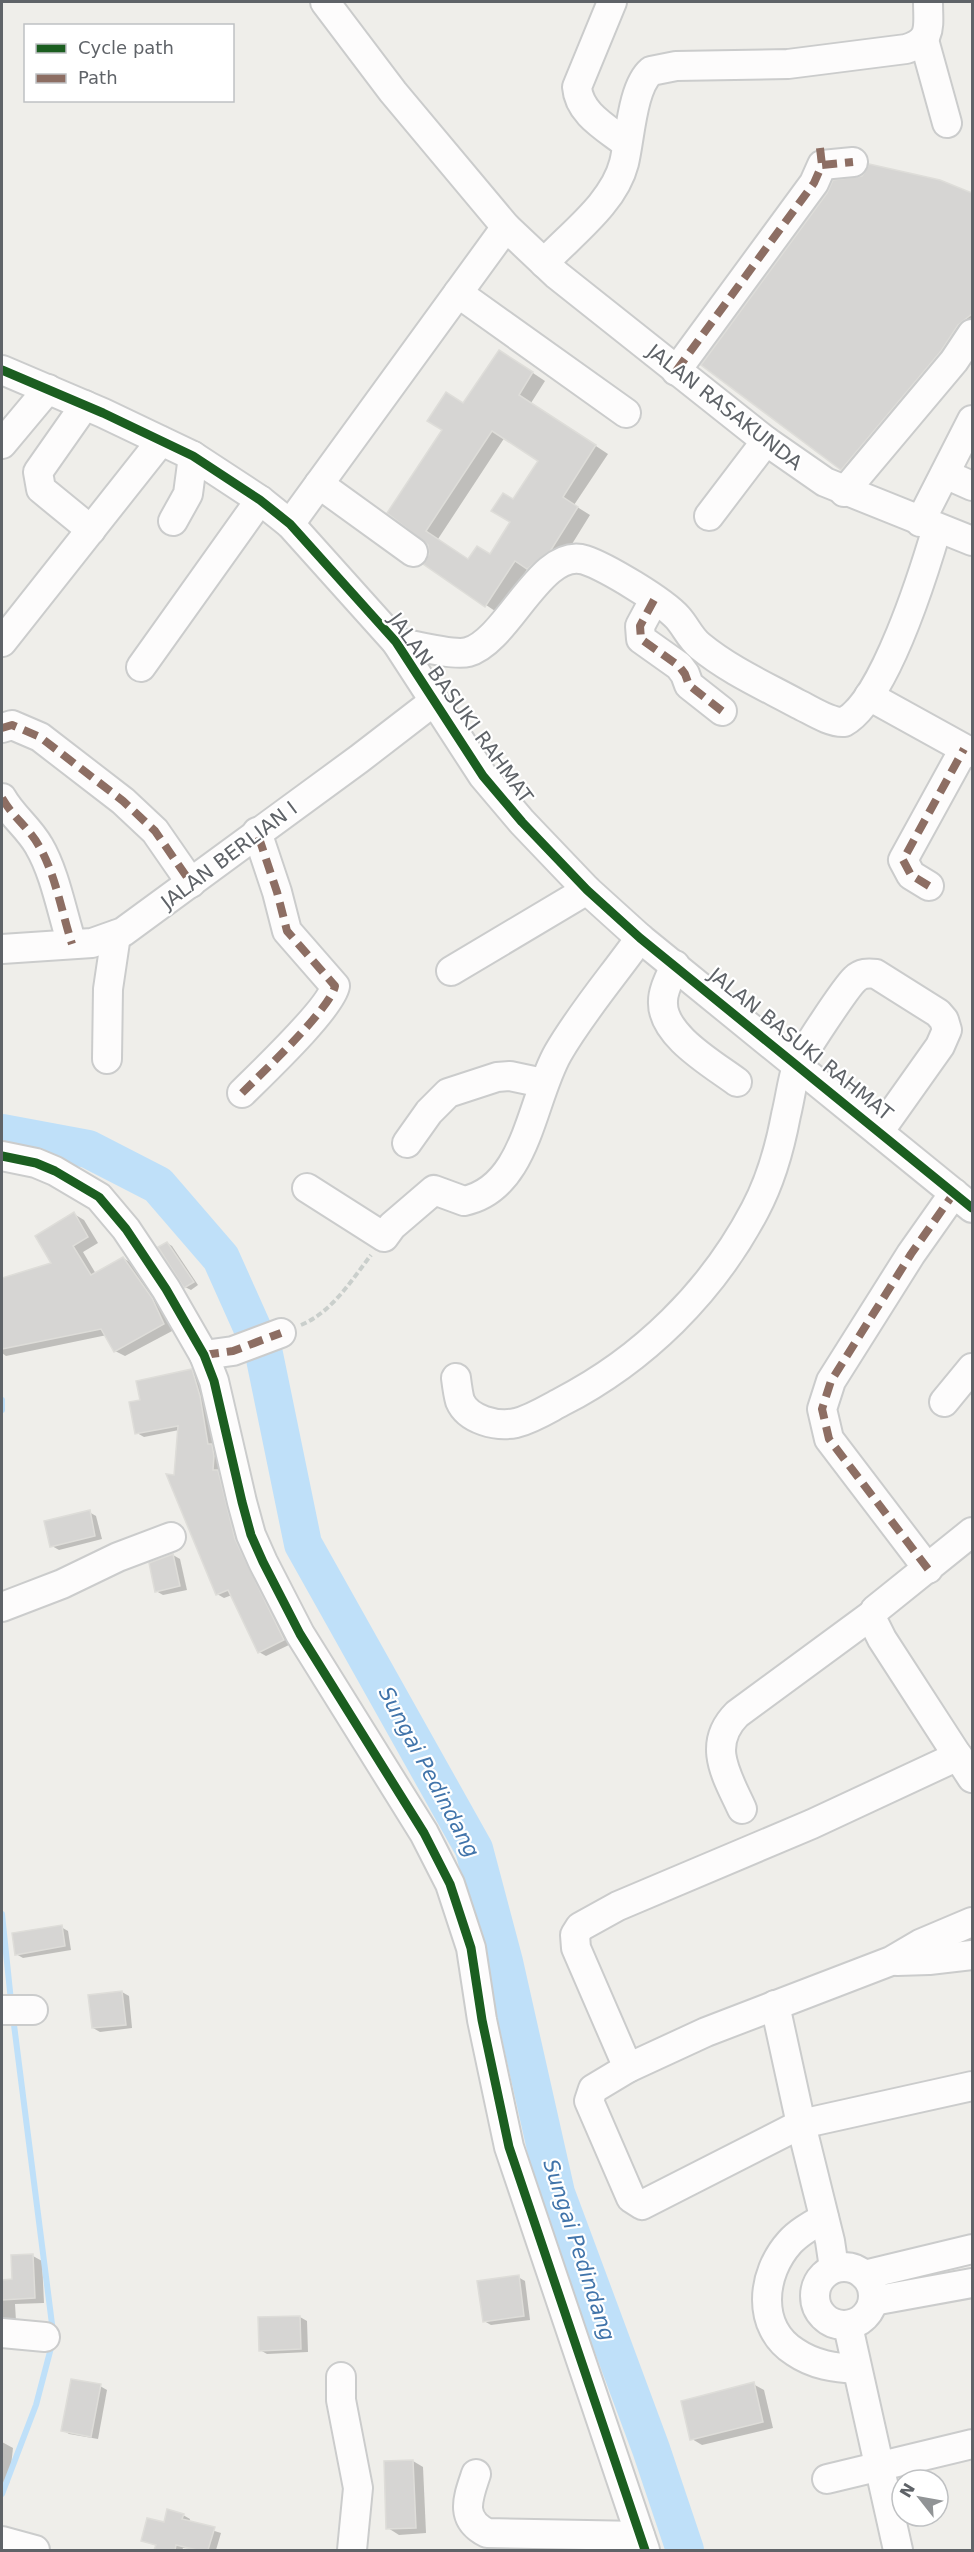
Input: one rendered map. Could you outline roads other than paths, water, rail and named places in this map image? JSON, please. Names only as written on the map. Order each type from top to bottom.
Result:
[{"type":"street","name":"JALAN RASAKUNDA","points":[[325,2],[393,92],[506,227],[544,263],[676,371],[766,441],[825,482],[844,492],[972,542]]},
{"type":"street","points":[[612,2],[577,87],[578,98],[583,108],[627,144]]},
{"type":"street","points":[[544,263],[612,189],[624,162],[643,80],[647,75],[659,68],[788,64],[906,49],[924,40],[928,28],[928,2]]},
{"type":"street","points":[[924,40],[947,123]]},
{"type":"street","points":[[676,371],[814,183],[821,156],[852,162]]},
{"type":"street","points":[[290,524],[506,227]]},
{"type":"street","points":[[458,293],[626,413]]},
{"type":"street","points":[[844,492],[954,361],[972,334]]},
{"type":"street","name":"JALAN BASUKI RAHMAT","points":[[2,370],[85,405],[193,456],[260,500],[290,524],[396,642],[483,776],[522,822],[587,890],[640,938],[963,1200]]},
{"type":"street","points":[[2,444],[48,389]]},
{"type":"street","points":[[85,405],[38,472],[38,481],[41,489],[91,530]]},
{"type":"street","points":[[396,642],[456,653],[470,652],[503,624],[537,583],[556,566],[569,559],[585,560],[654,600],[678,618],[699,645],[722,662],[754,681],[834,721],[847,721],[869,696],[909,616],[928,525],[945,474],[972,420]]},
{"type":"street","points":[[2,642],[161,441]]},
{"type":"street","points":[[709,516],[766,441]]},
{"type":"street","points":[[173,521],[188,494],[193,456]]},
{"type":"street","points":[[945,474],[972,486]]},
{"type":"street","points":[[319,484],[413,552]]},
{"type":"street","points":[[141,667],[260,500]]},
{"type":"street","points":[[654,600],[640,626],[641,639],[679,666],[685,674],[688,685],[722,711]]},
{"type":"street","points":[[869,696],[968,751],[903,860],[910,875],[929,886]]},
{"type":"street","name":"JALAN BERLIAN I","points":[[2,949],[92,943],[116,935],[140,922],[257,832],[434,702]]},
{"type":"street","points":[[2,728],[12,725],[40,737],[123,801],[155,831],[192,883]]},
{"type":"street","points":[[2,798],[9,811],[31,834],[45,856],[72,944]]},
{"type":"street","points":[[242,1093],[302,1031],[332,995],[335,986],[287,931],[277,891],[257,832]]},
{"type":"street","points":[[452,971],[587,890]]},
{"type":"street","points":[[107,1059],[109,975],[116,935]]},
{"type":"street","points":[[307,1188],[384,1237],[392,1226],[434,1190],[464,1201],[483,1193],[503,1176],[525,1144],[543,1083],[558,1054],[574,1028],[640,938]]},
{"type":"street","points":[[675,965],[663,996],[666,1016],[681,1040],[737,1082]]},
{"type":"street","points":[[456,1378],[461,1403],[473,1415],[497,1424],[511,1424],[526,1420],[584,1390],[636,1355],[657,1337],[708,1281],[733,1247],[756,1209],[774,1167],[797,1064],[845,991],[855,978],[862,974],[876,974],[938,1013],[947,1025],[946,1036],[879,1131]]},
{"type":"street","points":[[407,1143],[429,1112],[448,1093],[497,1077],[543,1083]]},
{"type":"street","points":[[2,1156],[36,1163],[56,1171],[99,1197],[141,1249],[204,1355],[214,1381],[251,1535],[262,1562],[300,1634],[424,1833],[450,1884],[471,1948],[482,2020],[509,2147],[642,2543],[487,2533],[475,2526],[469,2515],[469,2495],[476,2474]]},
{"type":"street","points":[[928,1569],[829,1439],[822,1409],[831,1381],[911,1254],[963,1200]]},
{"type":"street","points":[[204,1355],[233,1351],[281,1333]]},
{"type":"street","points":[[944,1402],[972,1368]]},
{"type":"street","points":[[742,1809],[721,1761],[720,1747],[728,1723],[736,1714],[873,1614],[972,1532]]},
{"type":"street","points":[[2,1607],[63,1584],[118,1557],[171,1537]]},
{"type":"street","points":[[628,2068],[576,1948],[575,1935],[580,1927],[618,1906],[812,1824],[965,1767],[882,1639],[873,1624],[873,1614]]},
{"type":"street","points":[[972,1922],[920,1944],[891,1961],[706,2032],[628,2068],[593,2089],[589,2101],[631,2198],[638,2205],[646,2204],[801,2124],[972,2086]]},
{"type":"street","points":[[891,1961],[929,1960],[972,1955]]},
{"type":"street","points":[[776,2005],[834,2268]]},
{"type":"street","points":[[2,2010],[33,2010]]},
{"type":"street","points":[[824,2218],[798,2235],[782,2252],[768,2285],[766,2301],[769,2319],[778,2335],[796,2354],[817,2363],[857,2369]]},
{"type":"street","points":[[864,2275],[972,2249]]},
{"type":"street","points":[[834,2268],[851,2268],[864,2275],[870,2283],[873,2301],[864,2318],[848,2326],[835,2325],[825,2320],[817,2310],[814,2298],[816,2285],[823,2275],[834,2268]]},
{"type":"street","points":[[873,2301],[972,2283]]},
{"type":"street","points":[[848,2326],[898,2550]]},
{"type":"street","points":[[2,2333],[45,2337]]},
{"type":"street","points":[[341,2377],[341,2400],[358,2488],[352,2550]]},
{"type":"street","points":[[827,2478],[972,2444]]},
{"type":"street","points":[[2,2541],[35,2550]]},
{"type":"waterway","name":"Sungai Pedindang","points":[[2,1133],[88,1149],[158,1185],[221,1258],[264,1354],[303,1544],[474,1849],[504,1962],[556,2193],[651,2449],[685,2550]]},
{"type":"waterway","points":[[2,1400],[2,1410]]},
{"type":"waterway","points":[[2,1914],[11,2001]]},
{"type":"waterway","points":[[13,2017],[53,2332]]},
{"type":"waterway","points":[[2,2494],[36,2405],[52,2344]]}]
